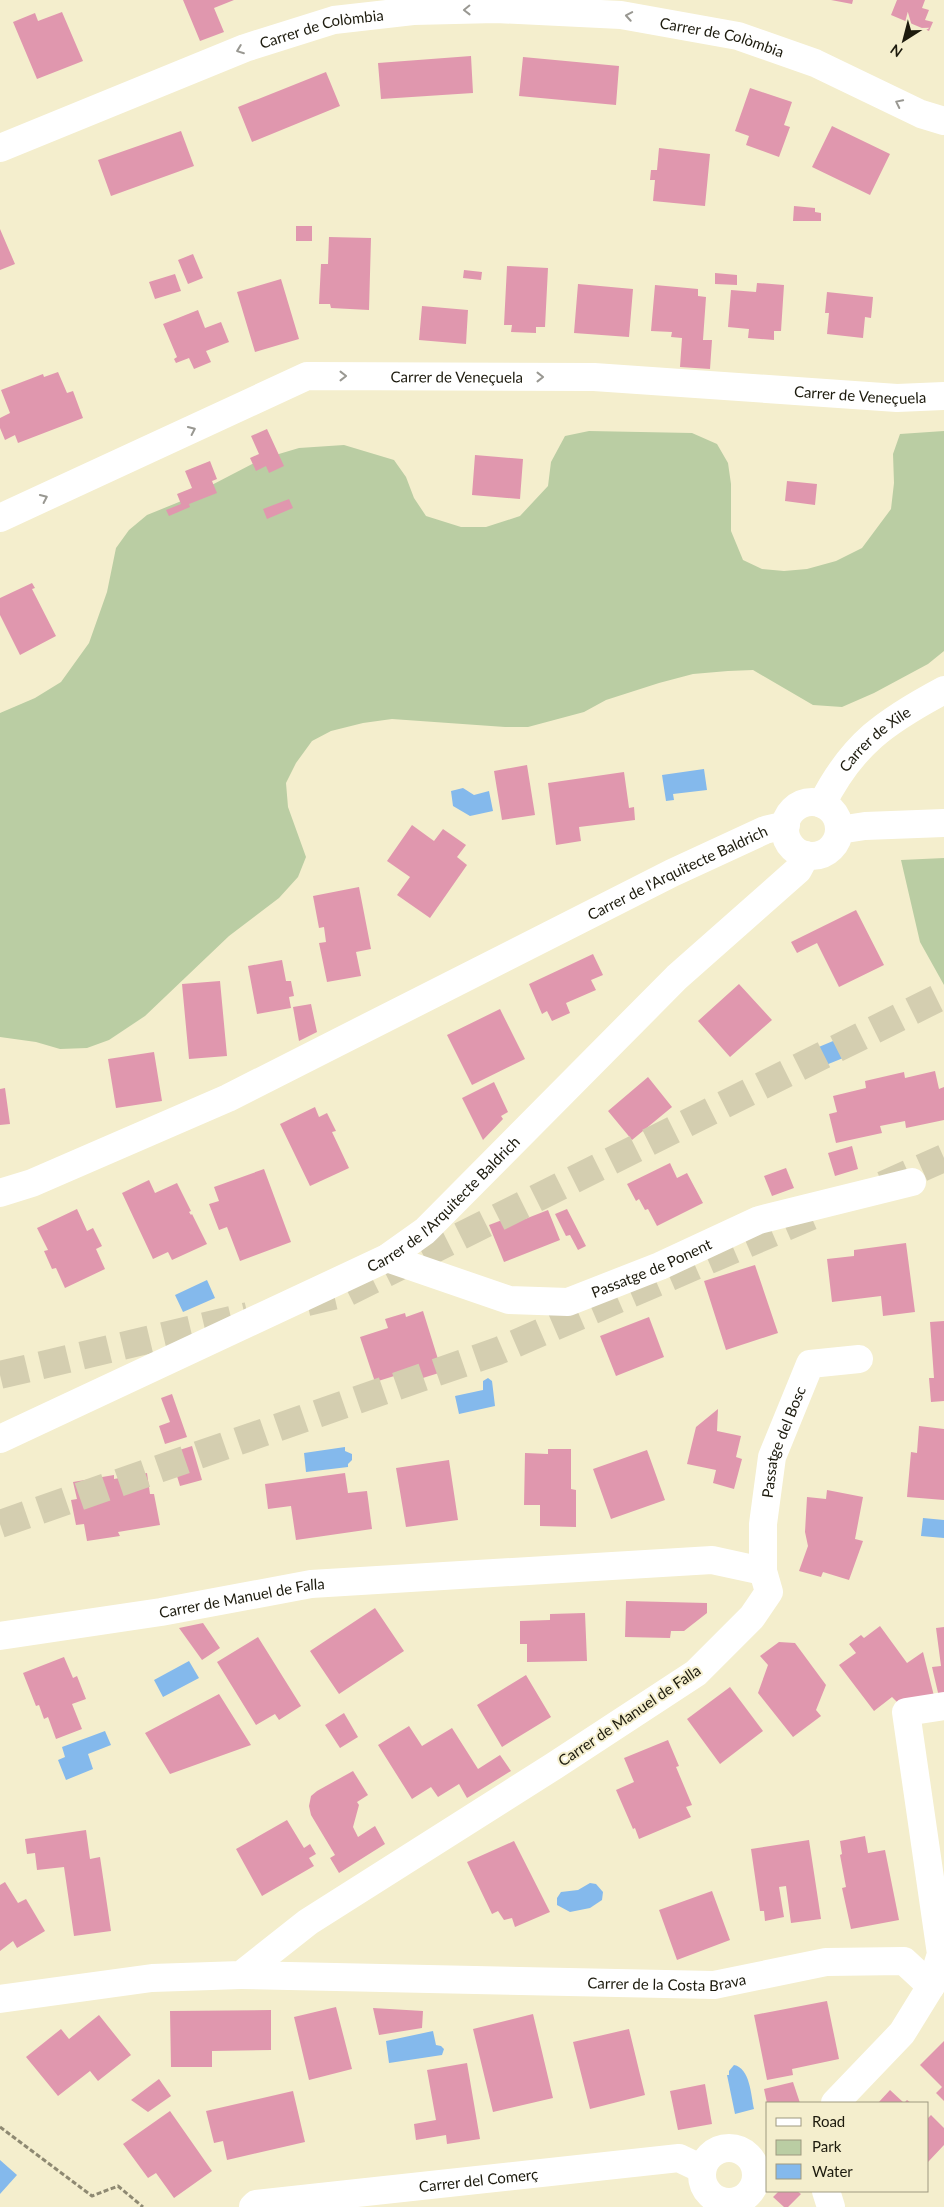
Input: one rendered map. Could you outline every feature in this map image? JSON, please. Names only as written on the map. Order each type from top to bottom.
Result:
[{"type":"street","name":"Carrer de Colòmbia","points":[[0,148],[245,48],[334,20],[413,11],[496,9],[621,15],[738,36],[815,63],[921,114],[944,121]]},
{"type":"street","name":"Carrer de Veneçuela","points":[[0,518],[307,376],[594,378],[897,398],[944,396]]},
{"type":"street","name":"Carrer de Xile","points":[[822,804],[836,778],[858,748],[889,721],[944,690]]},
{"type":"street","points":[[811,802],[822,804],[834,814],[839,830],[836,841],[829,850],[818,855],[806,855],[798,852],[790,844],[786,832],[786,824],[790,813],[799,806],[811,802]]},
{"type":"street","points":[[839,830],[865,826],[944,823]]},
{"type":"street","name":"Carrer de l'Arquitecte Baldrich","points":[[0,1193],[32,1182],[228,1098],[672,873],[765,830],[786,824]]},
{"type":"street","name":"Carrer de l'Arquitecte Baldrich","points":[[0,1439],[387,1258],[425,1232],[677,977],[798,870],[806,855]]},
{"type":"street","name":"Passatge de Ponent","points":[[387,1258],[509,1300],[568,1302],[660,1266],[760,1220],[912,1182]]},
{"type":"street","name":"Passatge del Bosc","points":[[764,1570],[763,1524],[772,1458],[810,1364],[859,1359]]},
{"type":"street","name":"Carrer de Manuel de Falla","points":[[0,1636],[161,1612],[311,1584],[712,1560],[764,1570],[769,1592],[752,1618],[696,1673],[554,1766],[308,1922],[241,1975]]},
{"type":"street","points":[[836,2102],[902,2033],[931,1986],[941,1954],[906,1712],[944,1706]]},
{"type":"street","name":"Carrer de la Costa Brava","points":[[241,1975],[714,1985],[826,1962],[904,1961],[931,1986]]},
{"type":"street","points":[[0,1999],[152,1978],[241,1975]]},
{"type":"street","points":[[726,2147],[732,2147],[761,2159],[752,2190],[736,2201],[720,2204],[705,2189],[702,2183],[704,2162],[713,2152],[726,2147]]},
{"type":"street","name":"Carrer del Comerç","points":[[253,2207],[256,2204],[679,2158],[702,2169]]},
{"type":"street","points":[[826,2192],[831,2207]]},
{"type":"path","points":[[0,2127],[92,2196],[118,2186],[144,2207]]},
{"type":"green space","points":[[589,431],[692,433],[717,444],[728,463],[731,484],[731,531],[743,560],[762,569],[784,571],[807,569],[836,561],[862,548],[891,509],[894,483],[893,454],[900,434],[944,431],[944,651],[928,664],[874,693],[842,707],[813,705],[753,670],[728,671],[693,674],[659,683],[606,700],[584,712],[528,727],[392,719],[363,723],[331,731],[312,741],[296,763],[286,783],[288,807],[306,857],[298,877],[279,898],[229,936],[145,1016],[109,1040],[87,1048],[60,1049],[36,1042],[0,1037],[0,713],[35,698],[61,682],[89,643],[107,592],[116,548],[129,530],[147,515],[179,502],[262,459],[299,448],[344,445],[394,460],[406,477],[414,498],[426,516],[461,527],[486,527],[520,516],[548,486],[551,462],[565,436]]},
{"type":"green space","points":[[944,858],[944,985],[920,942],[901,860]]},
{"type":"water","points":[[704,769],[707,790],[673,794],[674,800],[666,801],[662,775]]},
{"type":"water","points":[[463,788],[474,795],[489,791],[493,811],[470,816],[453,806],[451,791]]},
{"type":"water","points":[[850,1034],[853,1042],[860,1040],[864,1043],[863,1050],[816,1069],[809,1051]]},
{"type":"water","points":[[207,1280],[215,1298],[183,1312],[175,1295]]},
{"type":"water","points":[[488,1378],[492,1381],[495,1406],[459,1414],[455,1396],[483,1390],[483,1381]]},
{"type":"water","points":[[345,1447],[345,1451],[352,1454],[352,1460],[348,1467],[306,1472],[304,1453]]},
{"type":"water","points":[[923,1518],[944,1520],[944,1538],[921,1536]]},
{"type":"water","points":[[189,1661],[199,1678],[163,1697],[154,1680]]},
{"type":"water","points":[[105,1731],[111,1745],[88,1754],[93,1769],[66,1780],[58,1760],[65,1757],[62,1747]]},
{"type":"water","points":[[590,1883],[596,1884],[603,1892],[602,1900],[590,1908],[570,1912],[557,1905],[557,1898],[561,1892],[578,1890]]},
{"type":"water","points":[[433,2031],[436,2045],[444,2049],[442,2055],[389,2063],[386,2041]]},
{"type":"water","points":[[734,2065],[739,2067],[747,2077],[754,2109],[735,2114],[727,2075],[729,2075],[729,2071]]},
{"type":"water","points":[[0,2160],[17,2175],[0,2194]]},
{"type":"building","points":[[183,0],[234,0],[214,8],[224,32],[200,41]]},
{"type":"building","points":[[831,0],[853,0],[852,4]]},
{"type":"building","points":[[897,0],[925,0],[922,8],[929,10],[925,20],[933,22],[929,31],[891,15]]},
{"type":"building","points":[[62,12],[83,61],[37,79],[13,22],[35,13],[38,21]]},
{"type":"building","points":[[471,56],[473,93],[381,99],[378,63]]},
{"type":"building","points":[[523,57],[619,66],[616,105],[519,96]]},
{"type":"building","points":[[326,72],[340,106],[252,142],[238,107]]},
{"type":"building","points":[[750,88],[792,102],[784,125],[790,127],[779,157],[746,145],[749,136],[735,131]]},
{"type":"building","points":[[832,126],[890,154],[870,195],[812,167]]},
{"type":"building","points":[[181,131],[194,166],[111,196],[98,160]]},
{"type":"building","points":[[659,148],[710,154],[705,206],[653,201],[655,180],[650,180],[651,170],[657,170]]},
{"type":"building","points":[[794,206],[815,208],[815,212],[821,213],[821,221],[793,221]]},
{"type":"building","points":[[296,226],[312,226],[312,241],[296,241]]},
{"type":"building","points":[[0,229],[15,264],[0,270]]},
{"type":"building","points":[[329,237],[371,238],[369,310],[331,308],[330,304],[319,304],[321,264],[328,264]]},
{"type":"building","points":[[193,254],[203,278],[188,284],[178,260]]},
{"type":"building","points":[[507,266],[548,268],[545,327],[536,327],[536,333],[511,332],[512,325],[504,325]]},
{"type":"building","points":[[464,270],[482,272],[481,280],[463,278]]},
{"type":"building","points":[[715,273],[737,275],[737,285],[715,284]]},
{"type":"building","points":[[175,274],[181,291],[155,299],[149,282]]},
{"type":"building","points":[[281,279],[299,339],[255,352],[237,292]]},
{"type":"building","points":[[757,283],[784,285],[781,331],[774,331],[774,340],[748,338],[749,329],[728,327],[731,290],[756,292]]},
{"type":"building","points":[[578,284],[633,289],[629,337],[574,333]]},
{"type":"building","points":[[655,285],[698,289],[698,296],[706,297],[703,340],[712,340],[710,369],[680,367],[682,338],[671,337],[672,332],[651,331]]},
{"type":"building","points":[[827,292],[873,297],[871,318],[865,317],[863,338],[827,334],[829,313],[825,313]]},
{"type":"building","points":[[422,306],[468,310],[466,344],[419,340]]},
{"type":"building","points":[[198,310],[205,328],[221,322],[229,342],[206,351],[211,362],[194,369],[189,358],[176,363],[174,359],[177,357],[163,324]]},
{"type":"building","points":[[58,372],[67,393],[73,391],[83,418],[18,443],[15,435],[5,440],[0,428],[0,418],[10,413],[1,390],[43,374],[44,377]]},
{"type":"building","points":[[267,429],[284,466],[269,473],[266,466],[256,471],[250,458],[259,454],[251,436]]},
{"type":"building","points":[[475,455],[523,459],[520,499],[472,495]]},
{"type":"building","points":[[210,461],[217,479],[212,481],[217,493],[189,504],[190,507],[169,516],[166,510],[181,504],[177,494],[192,488],[185,471]]},
{"type":"building","points":[[787,481],[817,484],[815,505],[785,501]]},
{"type":"building","points":[[289,499],[293,508],[267,519],[263,509]]},
{"type":"building","points":[[32,583],[35,588],[32,589],[56,636],[20,655],[0,615],[0,598]]},
{"type":"building","points":[[527,765],[535,815],[502,820],[494,771]]},
{"type":"building","points":[[624,772],[629,808],[634,807],[635,820],[579,827],[581,841],[556,845],[548,783]]},
{"type":"building","points":[[412,825],[434,841],[443,829],[466,845],[457,857],[467,865],[430,918],[397,895],[410,877],[387,861]]},
{"type":"building","points":[[359,887],[371,949],[356,952],[361,976],[327,982],[319,943],[326,942],[324,927],[319,928],[313,896]]},
{"type":"building","points":[[856,910],[884,965],[839,987],[817,943],[797,953],[791,942]]},
{"type":"building","points":[[593,954],[603,975],[591,980],[596,990],[566,1003],[570,1013],[552,1021],[547,1011],[542,1014],[529,984]]},
{"type":"building","points":[[282,960],[286,981],[291,981],[294,996],[289,997],[291,1008],[257,1014],[248,966]]},
{"type":"building","points":[[220,981],[227,1056],[189,1059],[182,984]]},
{"type":"building","points":[[739,984],[772,1020],[730,1057],[698,1021]]},
{"type":"building","points":[[311,1004],[317,1032],[299,1041],[293,1007]]},
{"type":"building","points":[[500,1009],[525,1059],[472,1085],[447,1035]]},
{"type":"building","points":[[154,1052],[162,1101],[116,1108],[108,1059]]},
{"type":"building","points":[[935,1071],[939,1089],[944,1087],[944,1120],[906,1128],[905,1121],[880,1126],[882,1133],[836,1143],[829,1114],[837,1112],[833,1096],[866,1088],[865,1081],[904,1072],[905,1078]]},
{"type":"building","points":[[648,1077],[672,1107],[632,1140],[608,1111]]},
{"type":"building","points":[[494,1082],[508,1112],[501,1116],[503,1119],[483,1140],[462,1098]]},
{"type":"building","points":[[5,1088],[10,1124],[0,1125],[0,1089]]},
{"type":"building","points":[[315,1107],[319,1117],[327,1113],[336,1131],[332,1132],[349,1168],[310,1186],[280,1124]]},
{"type":"building","points":[[852,1146],[858,1169],[835,1176],[828,1153]]},
{"type":"building","points":[[670,1163],[677,1178],[687,1173],[703,1203],[657,1226],[648,1209],[645,1210],[639,1199],[636,1201],[627,1184]]},
{"type":"building","points":[[786,1168],[794,1188],[772,1196],[764,1176]]},
{"type":"building","points":[[264,1169],[291,1242],[240,1261],[227,1227],[219,1230],[209,1204],[219,1201],[214,1187]]},
{"type":"building","points":[[149,1180],[155,1193],[177,1183],[191,1211],[189,1212],[192,1214],[207,1244],[172,1260],[168,1252],[153,1259],[122,1193]]},
{"type":"building","points":[[77,1209],[87,1231],[93,1228],[102,1246],[96,1249],[105,1269],[65,1288],[56,1268],[52,1269],[44,1251],[48,1250],[37,1228]]},
{"type":"building","points":[[567,1209],[586,1246],[578,1250],[570,1235],[566,1236],[555,1214]]},
{"type":"building","points":[[548,1210],[560,1240],[504,1262],[489,1225],[523,1212],[525,1219]]},
{"type":"building","points":[[906,1243],[915,1312],[883,1316],[881,1296],[832,1302],[827,1259],[854,1256],[854,1250]]},
{"type":"building","points":[[755,1265],[778,1333],[726,1350],[704,1281]]},
{"type":"building","points":[[423,1311],[442,1372],[410,1382],[407,1372],[375,1382],[360,1337],[388,1328],[385,1319],[405,1313],[406,1317]]},
{"type":"building","points":[[649,1317],[664,1357],[616,1376],[600,1336]]},
{"type":"building","points":[[944,1321],[944,1401],[931,1402],[929,1378],[934,1378],[930,1322]]},
{"type":"building","points":[[172,1394],[187,1437],[165,1444],[159,1426],[170,1422],[161,1398]]},
{"type":"building","points":[[718,1409],[717,1431],[741,1436],[736,1457],[742,1459],[734,1489],[713,1483],[716,1470],[687,1464],[696,1427]]},
{"type":"building","points":[[919,1426],[944,1429],[944,1500],[907,1497],[911,1452],[917,1453]]},
{"type":"building","points":[[192,1446],[202,1480],[180,1486],[170,1453]]},
{"type":"building","points":[[548,1449],[571,1449],[571,1489],[576,1490],[576,1527],[540,1526],[540,1505],[524,1505],[525,1453],[548,1454]]},
{"type":"building","points":[[647,1450],[665,1500],[611,1519],[593,1469]]},
{"type":"building","points":[[449,1460],[458,1520],[406,1527],[396,1468]]},
{"type":"building","points":[[147,1473],[150,1494],[154,1494],[160,1525],[118,1532],[120,1536],[87,1541],[84,1524],[76,1525],[71,1500],[77,1499],[73,1482],[114,1475],[114,1479]]},
{"type":"building","points":[[345,1473],[348,1493],[367,1491],[372,1529],[296,1540],[291,1506],[268,1509],[265,1484]]},
{"type":"building","points":[[827,1490],[863,1497],[855,1539],[863,1541],[849,1580],[823,1572],[821,1577],[799,1571],[808,1546],[805,1532],[807,1497],[826,1499]]},
{"type":"building","points":[[626,1601],[707,1603],[707,1613],[684,1631],[671,1631],[670,1638],[625,1637]]},
{"type":"building","points":[[375,1608],[404,1651],[339,1694],[310,1651]]},
{"type":"building","points":[[585,1613],[587,1661],[527,1662],[527,1644],[520,1644],[520,1621],[550,1620],[550,1614]]},
{"type":"building","points":[[203,1623],[220,1648],[202,1660],[179,1628]]},
{"type":"building","points":[[880,1626],[907,1663],[923,1652],[934,1696],[900,1705],[892,1697],[874,1711],[839,1665],[856,1653],[849,1644],[861,1635],[864,1638]]},
{"type":"building","points":[[944,1627],[944,1696],[939,1697],[932,1667],[941,1666],[936,1628]]},
{"type":"building","points":[[258,1637],[301,1706],[279,1720],[275,1714],[256,1725],[217,1662]]},
{"type":"building","points":[[779,1642],[795,1643],[826,1685],[816,1710],[821,1716],[793,1737],[758,1693],[768,1665],[760,1656]]},
{"type":"building","points":[[64,1657],[73,1678],[77,1676],[86,1699],[72,1704],[82,1729],[56,1739],[48,1717],[44,1719],[39,1705],[36,1706],[23,1673]]},
{"type":"building","points":[[526,1675],[551,1717],[502,1747],[477,1705]]},
{"type":"building","points":[[730,1687],[763,1731],[720,1764],[687,1719]]},
{"type":"building","points":[[219,1694],[251,1745],[170,1774],[145,1733]]},
{"type":"building","points":[[344,1713],[358,1737],[340,1748],[325,1725]]},
{"type":"building","points":[[409,1726],[422,1746],[452,1728],[478,1769],[500,1755],[511,1771],[467,1798],[459,1784],[438,1797],[431,1787],[412,1799],[378,1745]]},
{"type":"building","points":[[668,1740],[679,1766],[676,1767],[692,1805],[686,1807],[691,1817],[639,1839],[616,1790],[634,1782],[624,1758]]},
{"type":"building","points":[[353,1771],[368,1795],[357,1802],[359,1805],[353,1827],[358,1837],[375,1826],[385,1844],[339,1873],[330,1858],[335,1855],[311,1815],[309,1806],[311,1796],[317,1791]]},
{"type":"building","points":[[287,1820],[304,1848],[310,1844],[316,1854],[309,1858],[314,1866],[262,1896],[236,1849]]},
{"type":"building","points":[[86,1830],[90,1859],[100,1857],[111,1931],[74,1936],[64,1867],[37,1870],[35,1853],[27,1854],[25,1839]]},
{"type":"building","points":[[865,1836],[868,1853],[885,1850],[899,1920],[851,1929],[842,1888],[846,1887],[840,1855],[842,1854],[840,1841]]},
{"type":"building","points":[[809,1840],[821,1919],[791,1923],[786,1886],[779,1887],[784,1917],[765,1921],[764,1911],[760,1911],[751,1849]]},
{"type":"building","points":[[514,1841],[550,1912],[515,1927],[512,1918],[504,1920],[498,1911],[492,1914],[467,1862]]},
{"type":"building","points":[[5,1882],[18,1903],[26,1899],[45,1931],[17,1948],[13,1941],[0,1951],[0,1885]]},
{"type":"building","points":[[712,1891],[730,1940],[677,1960],[659,1910]]},
{"type":"building","points":[[827,2001],[839,2059],[792,2069],[793,2075],[767,2080],[754,2015]]},
{"type":"building","points":[[336,2007],[352,2069],[309,2080],[294,2017]]},
{"type":"building","points":[[373,2008],[423,2011],[422,2028],[379,2035]]},
{"type":"building","points":[[271,2010],[271,2050],[212,2051],[212,2067],[171,2067],[170,2011]]},
{"type":"building","points":[[533,2014],[553,2098],[493,2112],[473,2029]]},
{"type":"building","points":[[99,2015],[131,2055],[98,2081],[90,2071],[58,2096],[26,2057],[61,2029],[69,2039]]},
{"type":"building","points":[[629,2029],[645,2095],[590,2109],[573,2042]]},
{"type":"building","points":[[944,2041],[944,2101],[936,2093],[942,2087],[920,2065]]},
{"type":"building","points":[[467,2063],[480,2139],[447,2144],[446,2135],[416,2140],[414,2124],[436,2120],[427,2070]]},
{"type":"building","points":[[159,2079],[171,2096],[148,2112],[131,2100]]},
{"type":"building","points":[[793,2082],[800,2102],[767,2102],[764,2089]]},
{"type":"building","points":[[705,2084],[712,2124],[678,2130],[670,2091]]},
{"type":"building","points":[[890,2090],[903,2102],[879,2102]]},
{"type":"building","points":[[293,2091],[305,2142],[227,2160],[223,2141],[214,2143],[206,2111]]},
{"type":"building","points":[[170,2111],[212,2171],[174,2198],[156,2173],[148,2178],[123,2144]]},
{"type":"building","points":[[931,2115],[944,2128],[944,2145],[929,2161],[929,2117]]},
{"type":"building","points":[[778,2192],[798,2192],[801,2194],[788,2207],[784,2207],[773,2197]]},
{"type":"tunnel","points":[[307,1302],[346,1293],[944,995]]},
{"type":"tunnel","points":[[883,1185],[944,1158]]},
{"type":"tunnel","points":[[0,1524],[498,1351],[816,1214]]},
{"type":"tunnel","points":[[0,1375],[248,1316]]}]
